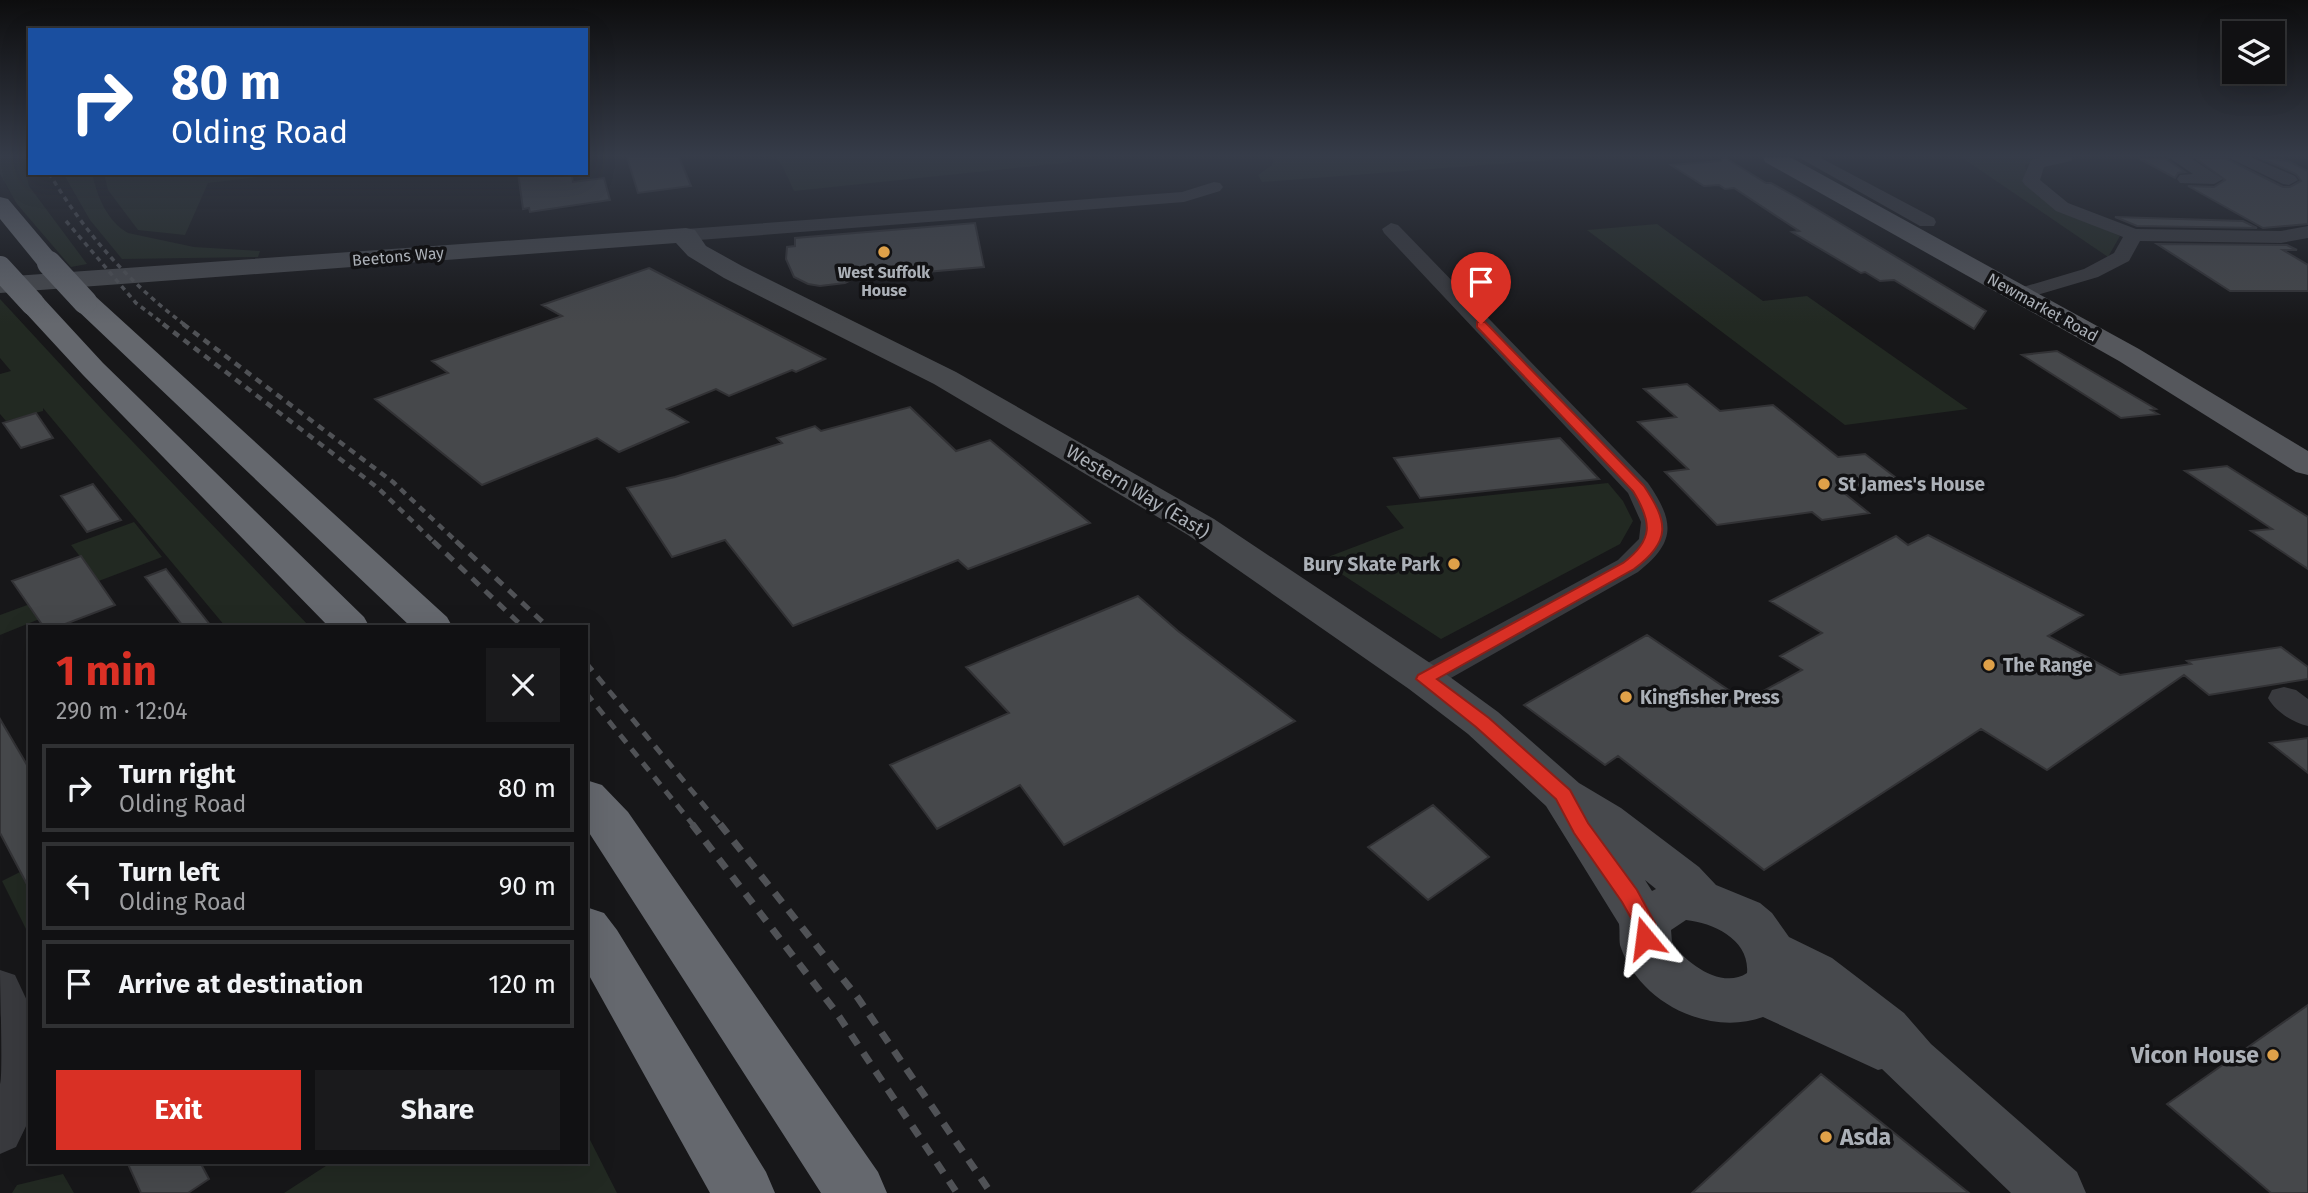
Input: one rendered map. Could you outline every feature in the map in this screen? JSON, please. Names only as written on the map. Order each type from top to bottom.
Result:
[{"type":"highway","points":[[7,213],[85,302],[432,625]]},
{"type":"highway","points":[[0,268],[93,369],[349,625]]},
{"type":"highway","points":[[588,800],[626,847],[856,1193]]},
{"type":"highway","points":[[588,931],[599,945],[744,1193]]},
{"type":"main road","name":"Newmarket Road","points":[[1872,213],[2129,355],[2308,465]]},
{"type":"street","name":"Beetons Way","points":[[0,285],[979,213]]},
{"type":"street","points":[[1909,213],[1927,222]]},
{"type":"street","points":[[2077,213],[2134,235],[2281,237],[2308,232]]},
{"type":"street","points":[[1391,229],[1639,489],[1654,513],[1654,536],[1647,552],[1638,559],[1424,679]]},
{"type":"street","name":"Western Way (East)","points":[[686,235],[688,243],[697,251],[733,272],[945,378],[1201,527],[1424,679],[1483,723],[1563,795],[1604,821],[1681,881],[1700,901]]},
{"type":"street","points":[[2020,294],[2091,273],[2122,257],[2134,235]]},
{"type":"street","name":"Western Way (East)","points":[[1563,795],[1581,828],[1630,896],[1646,925]]},
{"type":"street","points":[[1768,973],[1748,1000],[1727,1002],[1704,998],[1681,987],[1662,971],[1649,953],[1645,938],[1646,925],[1653,913],[1665,904],[1682,900],[1723,907],[1741,917],[1757,930],[1768,973],[1791,1003],[1911,1062],[2055,1193]]},
{"type":"street","points":[[0,988],[14,1019],[25,1080],[0,1132]]},
{"type":"shaded area","points":[[24,213],[49,213],[87,264],[71,267]]},
{"type":"shaded area","points":[[86,213],[108,213],[128,233],[194,247],[260,251],[258,257],[122,259]]},
{"type":"shaded area","points":[[125,213],[195,213],[185,235],[138,230]]},
{"type":"shaded area","points":[[2043,213],[2066,213],[2120,236],[2108,257]]},
{"type":"shaded area","points":[[1657,224],[1763,301],[1807,296],[1968,409],[1845,425],[1587,230]]},
{"type":"shaded area","points":[[0,299],[308,625],[224,625],[43,408],[43,411],[6,421],[0,414],[0,374],[11,371],[0,358]]},
{"type":"shaded area","name":"Bury Skate Park","points":[[1608,483],[1623,501],[1633,521],[1620,544],[1441,639],[1320,560],[1404,528],[1386,506]]},
{"type":"shaded area","points":[[134,522],[162,557],[75,590],[84,601],[0,635],[0,615],[30,604],[89,568],[71,545]]},
{"type":"shaded area","points":[[28,868],[28,933],[2,881]]},
{"type":"shaded area","points":[[588,1136],[617,1193],[284,1193],[329,1164],[588,1164]]},
{"type":"shaded area","points":[[63,1174],[74,1193],[12,1193],[17,1185]]},
{"type":"building","points":[[1771,213],[1822,213],[1986,311],[1974,329],[1894,280],[1880,281],[1865,272],[1861,273],[1792,232],[1799,231]]},
{"type":"building","points":[[2236,213],[2308,213],[2308,224],[2263,228]]},
{"type":"building","points":[[2115,217],[2243,221],[2257,228],[2137,226]]},
{"type":"building","name":"West Suffolk House","points":[[975,223],[984,267],[855,278],[845,283],[820,286],[794,277],[786,259],[787,247],[795,246],[795,238]]},
{"type":"building","points":[[2157,244],[2287,245],[2297,250],[2283,250],[2308,265],[2308,291],[2230,291]]},
{"type":"building","points":[[649,268],[825,359],[729,396],[716,389],[667,409],[688,422],[619,452],[597,438],[482,485],[375,399],[448,373],[432,361],[562,316],[542,305]]},
{"type":"building","points":[[2057,351],[2156,409],[2151,410],[2158,414],[2121,418],[2022,355]]},
{"type":"building","points":[[1687,384],[1720,411],[1773,405],[1838,457],[1865,454],[1899,480],[1839,489],[1869,513],[1822,520],[1812,512],[1717,525],[1665,472],[1688,469],[1638,422],[1676,417],[1644,389]]},
{"type":"building","points":[[910,407],[956,451],[990,440],[1090,523],[968,569],[958,560],[793,626],[725,540],[672,557],[627,488],[675,477],[782,443],[777,438],[815,426],[821,431]]},
{"type":"building","points":[[36,413],[53,438],[21,448],[3,423]]},
{"type":"building","points":[[1560,438],[1599,479],[1420,498],[1394,458]]},
{"type":"building","points":[[2227,466],[2308,517],[2308,569],[2251,531],[2272,529],[2185,471]]},
{"type":"building","points":[[93,484],[121,520],[87,532],[61,496]]},
{"type":"building","points":[[1928,535],[2083,615],[2048,636],[2120,675],[2191,664],[2187,661],[2281,647],[2308,667],[2308,679],[2209,695],[2184,675],[2047,770],[1981,729],[1764,870],[1618,756],[1605,765],[1524,705],[1647,635],[1745,701],[1802,670],[1780,656],[1822,633],[1770,601],[1896,536],[1908,545]]},
{"type":"building","points":[[81,556],[115,605],[63,625],[42,625],[12,581]]},
{"type":"building","points":[[166,569],[210,625],[182,625],[145,577]]},
{"type":"building","points":[[1138,596],[1178,631],[1295,721],[1064,845],[1020,785],[937,829],[890,765],[1009,713],[966,667]]},
{"type":"building","points":[[0,719],[28,767],[28,886],[0,833]]},
{"type":"building","points":[[2308,738],[2308,773],[2270,743]]},
{"type":"building","points":[[1433,805],[1489,857],[1428,900],[1368,847]]},
{"type":"building","name":"Vicon House","points":[[2308,1005],[2308,1193],[2271,1193],[2167,1104]]},
{"type":"building","name":"Asda","points":[[1821,1074],[1969,1193],[1692,1193]]},
{"type":"building","points":[[128,1164],[201,1164],[209,1179],[188,1193],[141,1193]]},
{"type":"railway","points":[[76,213],[127,274],[185,325]]},
{"type":"railway","points":[[66,221],[136,303],[165,325]]},
{"type":"railway","points":[[163,324],[378,488],[435,543]]},
{"type":"railway","points":[[183,324],[393,482],[458,543]]},
{"type":"railway","points":[[433,541],[521,625]]},
{"type":"railway","points":[[456,541],[546,625]]},
{"type":"railway","points":[[588,665],[721,826]]},
{"type":"railway","points":[[588,695],[694,826]]},
{"type":"railway","points":[[692,824],[836,1012],[957,1193]]},
{"type":"railway","points":[[720,824],[858,998],[991,1193]]},
{"type":"place","name":"West Suffolk House","points":[[884,252]]},
{"type":"place","name":"St James's House","points":[[1824,484]]},
{"type":"place","name":"Bury Skate Park","points":[[1454,564]]},
{"type":"place","name":"The Range","points":[[1989,665]]},
{"type":"place","name":"Kingfisher Press","points":[[1626,697]]},
{"type":"place","name":"Vicon House","points":[[2273,1055]]},
{"type":"place","name":"Asda","points":[[1826,1137]]},
{"type":"route","points":[[1481,324],[1639,489],[1654,513],[1654,536],[1647,552],[1628,566],[1424,679],[1483,723],[1563,795],[1581,828],[1630,896],[1646,925],[1645,938]]}]
